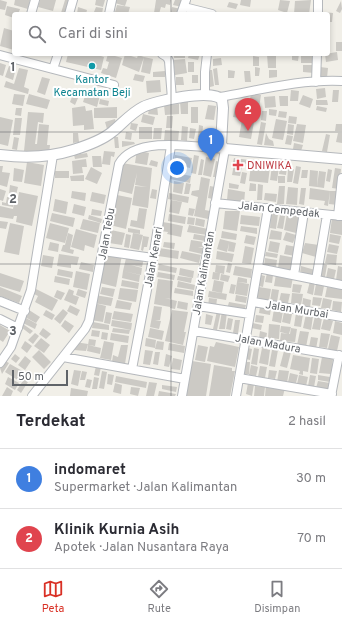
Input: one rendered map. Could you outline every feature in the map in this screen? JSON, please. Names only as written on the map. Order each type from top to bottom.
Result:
[{"type":"street","points":[[34,12],[35,0]]},
{"type":"street","points":[[70,12],[73,0]]},
{"type":"street","points":[[109,12],[112,0]]},
{"type":"street","points":[[318,0],[318,12]]},
{"type":"street","points":[[183,7],[204,12]]},
{"type":"street","points":[[0,55],[20,57],[53,69],[114,85]]},
{"type":"street","points":[[53,69],[57,56]]},
{"type":"street","points":[[165,56],[169,61],[172,99]]},
{"type":"street","points":[[205,95],[207,56]]},
{"type":"street","points":[[316,82],[317,56]]},
{"type":"street","points":[[0,155],[35,158],[71,150],[104,137],[142,108],[158,101],[205,95],[220,97],[275,86],[342,81]]},
{"type":"street","points":[[220,97],[223,104],[221,143],[224,148],[342,159]]},
{"type":"street","name":"Jalan Tebu","points":[[32,396],[85,329],[89,321],[118,170],[122,159],[129,153],[139,149],[157,145],[224,148]]},
{"type":"street","name":"Jalan Kenari","points":[[132,369],[153,258],[171,146]]},
{"type":"street","name":"Jalan Kalimantan","points":[[182,396],[224,148]]},
{"type":"street","points":[[0,363],[11,347],[25,310],[32,284],[53,155]]},
{"type":"street","points":[[340,216],[342,178]]},
{"type":"street","name":"Jalan Cempedak","points":[[215,202],[340,216]]},
{"type":"street","points":[[236,396],[268,208]]},
{"type":"street","points":[[294,275],[304,212]]},
{"type":"street","points":[[316,280],[328,215]]},
{"type":"street","points":[[103,251],[153,258]]},
{"type":"street","points":[[258,268],[342,285]]},
{"type":"street","points":[[0,301],[25,310]]},
{"type":"street","name":"Jalan Murbai","points":[[253,302],[342,317]]},
{"type":"street","points":[[198,306],[250,314]]},
{"type":"street","points":[[0,319],[18,328]]},
{"type":"street","name":"Jalan Madura","points":[[194,331],[340,356]]},
{"type":"street","points":[[239,378],[331,395],[340,356]]},
{"type":"street","points":[[63,357],[185,379]]},
{"type":"building","points":[[0,0],[7,2],[5,10],[0,9]]},
{"type":"building","points":[[15,0],[30,0],[28,9],[14,5]]},
{"type":"building","points":[[40,0],[56,0],[53,11],[38,7]]},
{"type":"building","points":[[65,0],[70,0],[67,12],[61,12]]},
{"type":"building","points":[[96,0],[105,0],[103,7],[95,5]]},
{"type":"building","points":[[116,0],[127,0],[125,6],[115,3]]},
{"type":"building","points":[[156,0],[171,0],[170,5],[166,4],[165,8],[161,7],[160,12],[154,12]]},
{"type":"building","points":[[175,0],[184,0],[182,7],[173,5]]},
{"type":"building","points":[[241,0],[251,0],[250,7],[240,5]]},
{"type":"building","points":[[280,0],[290,1],[287,12],[278,10]]},
{"type":"building","points":[[311,0],[309,12],[294,12],[295,1]]},
{"type":"building","points":[[341,1],[342,9],[340,13],[336,11]]},
{"type":"building","points":[[229,2],[238,4],[236,9],[227,7]]},
{"type":"building","points":[[117,5],[130,7],[129,12],[115,12]]},
{"type":"building","points":[[7,6],[20,9],[19,12],[12,12],[12,17],[5,15]]},
{"type":"building","points":[[78,7],[87,10],[86,12],[77,12]]},
{"type":"building","points":[[96,7],[103,8],[102,12],[94,12]]},
{"type":"building","points":[[172,7],[181,9],[180,12],[171,12]]},
{"type":"building","points":[[330,13],[333,13],[332,22],[330,22]]},
{"type":"building","points":[[4,28],[12,30],[12,49],[0,46]]},
{"type":"building","points":[[336,42],[342,42],[342,51],[336,51]]},
{"type":"building","points":[[337,52],[338,60],[326,62],[325,56],[330,56],[330,53]]},
{"type":"building","name":"Kantor Kecamatan Beji","points":[[68,56],[104,57],[101,70],[66,62]]},
{"type":"building","points":[[107,56],[122,58],[116,78],[101,73],[103,68],[107,69],[109,62],[106,61]]},
{"type":"building","points":[[124,56],[137,58],[138,56],[144,57],[139,72],[122,65]]},
{"type":"building","points":[[174,56],[185,56],[185,58],[174,58]]},
{"type":"building","points":[[188,56],[199,56],[198,60],[188,58]]},
{"type":"building","points":[[253,56],[259,57],[259,66],[253,66]]},
{"type":"building","points":[[267,56],[276,56],[276,68],[268,68]]},
{"type":"building","points":[[292,56],[299,56],[298,61],[292,60]]},
{"type":"building","points":[[301,56],[315,56],[315,63],[301,63]]},
{"type":"building","points":[[144,57],[153,59],[150,74],[141,72]]},
{"type":"building","points":[[221,58],[222,65],[213,66],[213,59]]},
{"type":"building","points":[[185,59],[187,73],[175,75],[173,60]]},
{"type":"building","points":[[188,62],[194,62],[194,72],[188,72]]},
{"type":"building","points":[[0,63],[6,65],[3,76],[0,75]]},
{"type":"building","points":[[303,65],[315,65],[314,73],[303,72]]},
{"type":"building","points":[[9,66],[16,68],[13,80],[5,77]]},
{"type":"building","points":[[255,67],[260,68],[259,76],[255,76]]},
{"type":"building","points":[[320,67],[328,68],[327,78],[319,77]]},
{"type":"building","points":[[19,68],[28,70],[24,87],[29,89],[28,94],[4,87],[6,81],[14,84]]},
{"type":"building","points":[[217,68],[219,85],[215,85],[213,69]]},
{"type":"building","points":[[208,70],[212,70],[214,86],[210,87]]},
{"type":"building","points":[[228,70],[235,71],[234,78],[228,78]]},
{"type":"building","points":[[269,70],[277,70],[277,77],[269,78]]},
{"type":"building","points":[[165,71],[165,77],[153,77],[153,72]]},
{"type":"building","points":[[244,71],[250,71],[251,82],[245,82]]},
{"type":"building","points":[[135,74],[145,76],[143,82],[133,80]]},
{"type":"building","points":[[192,75],[198,75],[198,83],[192,83]]},
{"type":"building","points":[[42,77],[50,79],[45,95],[37,92]]},
{"type":"building","points":[[176,77],[183,77],[184,85],[176,85]]},
{"type":"building","points":[[160,80],[161,92],[147,93],[146,81]]},
{"type":"building","points":[[325,88],[326,97],[317,99],[316,89]]},
{"type":"building","points":[[75,89],[81,91],[75,105],[70,102]]},
{"type":"building","points":[[87,90],[100,95],[97,107],[83,102]]},
{"type":"building","points":[[291,90],[299,91],[298,101],[290,101]]},
{"type":"building","points":[[333,90],[339,90],[338,102],[332,102]]},
{"type":"building","points":[[251,93],[261,95],[259,108],[249,107]]},
{"type":"building","points":[[14,94],[25,95],[23,106],[12,104]]},
{"type":"building","points":[[29,94],[50,100],[47,109],[26,104]]},
{"type":"building","points":[[303,95],[313,99],[310,108],[299,104]]},
{"type":"building","points":[[275,96],[276,107],[265,108],[264,97]]},
{"type":"building","points":[[279,96],[288,96],[288,106],[280,106]]},
{"type":"building","points":[[100,99],[109,101],[108,106],[99,104]]},
{"type":"building","points":[[316,100],[327,100],[328,105],[316,105]]},
{"type":"building","points":[[180,102],[188,102],[188,114],[181,114]]},
{"type":"building","points":[[179,104],[179,114],[165,115],[164,105]]},
{"type":"building","points":[[150,105],[157,105],[158,115],[148,114]]},
{"type":"building","points":[[208,105],[216,106],[214,120],[205,119]]},
{"type":"building","points":[[85,106],[86,111],[92,110],[94,129],[84,130],[84,125],[73,126],[72,108]]},
{"type":"building","points":[[317,106],[327,108],[326,112],[316,110]]},
{"type":"building","points":[[117,107],[117,118],[94,118],[94,108]]},
{"type":"building","points":[[191,107],[198,107],[198,123],[191,123]]},
{"type":"building","points":[[16,108],[22,108],[21,116],[15,115]]},
{"type":"building","points":[[235,108],[242,109],[240,118],[233,117]]},
{"type":"building","points":[[269,109],[277,110],[276,116],[269,115]]},
{"type":"building","points":[[249,110],[258,111],[257,119],[248,118]]},
{"type":"building","points":[[262,111],[267,111],[266,121],[261,120]]},
{"type":"building","points":[[279,111],[287,112],[286,118],[278,117]]},
{"type":"building","points":[[28,112],[44,113],[43,123],[38,122],[35,144],[37,144],[39,124],[49,125],[47,145],[50,145],[49,154],[24,151]]},
{"type":"building","points":[[143,114],[155,117],[153,125],[141,122]]},
{"type":"building","points":[[167,116],[173,116],[172,128],[166,128]]},
{"type":"building","points":[[289,116],[297,117],[296,124],[288,123]]},
{"type":"building","points":[[0,117],[13,120],[8,146],[0,144]]},
{"type":"building","points":[[15,118],[22,118],[20,135],[13,135]]},
{"type":"building","points":[[115,119],[117,126],[107,129],[105,122]]},
{"type":"building","points":[[276,119],[287,121],[283,140],[272,138]]},
{"type":"building","points":[[242,120],[254,122],[251,139],[239,137]]},
{"type":"building","points":[[261,122],[266,123],[262,145],[257,144]]},
{"type":"building","points":[[131,123],[138,124],[136,131],[130,129]]},
{"type":"building","points":[[288,124],[294,125],[293,135],[287,134]]},
{"type":"building","points":[[297,124],[306,125],[303,143],[293,141]]},
{"type":"building","points":[[336,124],[342,124],[342,131],[335,131]]},
{"type":"building","points":[[199,125],[203,126],[202,138],[198,137]]},
{"type":"building","points":[[182,126],[188,127],[187,141],[181,140]]},
{"type":"building","points":[[139,127],[152,127],[152,139],[139,139]]},
{"type":"building","points":[[154,128],[162,128],[161,139],[153,139]]},
{"type":"building","points":[[190,128],[196,129],[194,139],[189,138]]},
{"type":"building","points":[[165,130],[179,131],[178,142],[164,141]]},
{"type":"building","points":[[204,130],[215,132],[214,139],[204,138]]},
{"type":"building","points":[[126,132],[132,133],[131,140],[125,139]]},
{"type":"building","points":[[73,133],[78,133],[79,142],[73,143]]},
{"type":"building","points":[[266,133],[269,139],[273,141],[274,146],[264,145]]},
{"type":"building","points":[[338,133],[342,133],[342,143],[336,142]]},
{"type":"building","points":[[326,134],[330,135],[327,152],[322,151]]},
{"type":"building","points":[[287,135],[293,136],[291,145],[285,144]]},
{"type":"building","points":[[14,137],[19,138],[17,150],[12,149]]},
{"type":"building","points":[[114,137],[118,137],[119,148],[115,148]]},
{"type":"building","points":[[122,141],[134,142],[135,144],[122,147]]},
{"type":"building","points":[[294,143],[303,145],[301,151],[293,149]]},
{"type":"building","points":[[137,150],[149,153],[147,165],[135,163]]},
{"type":"building","points":[[104,151],[115,152],[114,157],[111,156],[110,165],[102,164]]},
{"type":"building","points":[[87,153],[88,157],[75,159],[74,155]]},
{"type":"building","points":[[175,155],[192,158],[190,168],[173,164]]},
{"type":"building","points":[[194,155],[199,156],[196,174],[191,173]]},
{"type":"building","points":[[92,156],[101,156],[102,167],[93,167]]},
{"type":"building","points":[[206,157],[215,159],[211,177],[203,175]]},
{"type":"building","points":[[234,158],[249,160],[248,164],[233,162]]},
{"type":"building","points":[[86,159],[87,167],[82,167],[83,173],[73,174],[72,161]]},
{"type":"building","points":[[201,159],[204,160],[202,175],[198,175]]},
{"type":"building","points":[[151,160],[158,162],[157,167],[149,165]]},
{"type":"building","points":[[216,161],[219,162],[217,177],[213,177]]},
{"type":"building","points":[[27,162],[44,165],[41,186],[24,183]]},
{"type":"building","points":[[122,163],[152,168],[148,208],[132,205],[135,186],[147,187],[135,185],[137,173],[132,194],[116,190]]},
{"type":"building","points":[[234,164],[242,166],[240,176],[232,175]]},
{"type":"building","points":[[251,165],[270,167],[268,183],[249,181]]},
{"type":"building","points":[[0,166],[3,166],[2,172],[10,173],[7,187],[0,185]]},
{"type":"building","points":[[175,166],[185,167],[184,172],[174,171]]},
{"type":"building","points":[[272,166],[279,167],[277,181],[270,180]]},
{"type":"building","points":[[296,166],[301,167],[298,184],[293,183]]},
{"type":"building","points":[[91,167],[102,173],[97,184],[85,179]]},
{"type":"building","points":[[280,167],[287,168],[286,175],[279,174]]},
{"type":"building","points":[[14,168],[24,170],[22,182],[13,181]]},
{"type":"building","points":[[335,168],[341,169],[339,189],[332,188]]},
{"type":"building","points":[[288,169],[294,169],[292,182],[287,182]]},
{"type":"building","points":[[328,169],[332,170],[330,182],[326,181]]},
{"type":"building","points":[[302,170],[308,170],[307,178],[301,178]]},
{"type":"building","points":[[310,170],[318,171],[317,187],[309,186]]},
{"type":"building","points":[[55,171],[69,171],[69,178],[55,178]]},
{"type":"building","points":[[319,171],[326,172],[324,188],[317,187]]},
{"type":"building","points":[[171,172],[191,176],[190,183],[170,179]]},
{"type":"building","points":[[242,172],[247,173],[245,184],[240,183]]},
{"type":"building","points":[[84,175],[84,181],[71,181],[70,176]]},
{"type":"building","points":[[278,176],[285,176],[285,183],[278,183]]},
{"type":"building","points":[[201,177],[210,179],[205,210],[210,211],[208,219],[194,216],[198,197],[191,195],[192,191],[199,190]]},
{"type":"building","points":[[174,181],[184,183],[182,194],[173,192]]},
{"type":"building","points":[[186,183],[191,184],[189,194],[184,194]]},
{"type":"building","points":[[229,183],[239,185],[238,189],[229,188]]},
{"type":"building","points":[[250,183],[256,184],[256,191],[249,191]]},
{"type":"building","points":[[258,184],[263,185],[262,200],[257,200]]},
{"type":"building","points":[[10,185],[18,187],[16,195],[9,194]]},
{"type":"building","points":[[210,186],[215,187],[213,199],[208,198]]},
{"type":"building","points":[[279,186],[285,186],[284,204],[277,204]]},
{"type":"building","points":[[288,187],[298,188],[297,205],[286,204]]},
{"type":"building","points":[[301,188],[306,188],[304,205],[299,204]]},
{"type":"building","points":[[310,188],[330,191],[328,206],[324,205],[325,201],[309,199]]},
{"type":"building","points":[[0,189],[6,191],[3,201],[0,200]]},
{"type":"building","points":[[152,189],[157,190],[156,199],[150,198]]},
{"type":"building","points":[[228,189],[245,192],[244,203],[227,200]]},
{"type":"building","points":[[72,191],[86,193],[85,201],[71,198]]},
{"type":"building","points":[[330,191],[339,191],[338,205],[329,204]]},
{"type":"building","points":[[19,192],[38,196],[32,226],[16,222],[17,216],[14,216],[13,219],[0,217],[0,206],[13,209],[14,203],[17,204]]},
{"type":"building","points":[[92,192],[106,195],[104,204],[90,201]]},
{"type":"building","points":[[169,193],[189,197],[188,203],[168,199]]},
{"type":"building","points":[[265,193],[277,194],[276,202],[264,200]]},
{"type":"building","points":[[117,195],[132,198],[126,229],[110,225]]},
{"type":"building","points":[[7,197],[14,198],[13,207],[2,205],[2,202],[6,203]]},
{"type":"building","points":[[55,199],[68,202],[66,214],[53,211]]},
{"type":"building","points":[[171,200],[182,202],[179,214],[169,212]]},
{"type":"building","points":[[74,204],[86,207],[84,216],[72,213]]},
{"type":"building","points":[[139,208],[147,209],[144,229],[130,226],[131,220],[137,221]]},
{"type":"building","points":[[189,208],[195,209],[193,216],[188,215]]},
{"type":"building","points":[[92,209],[102,211],[101,216],[91,215]]},
{"type":"building","points":[[225,211],[240,211],[237,231],[223,229]]},
{"type":"building","points":[[52,213],[75,218],[73,227],[50,221]]},
{"type":"building","points":[[271,213],[278,214],[276,229],[270,228]]},
{"type":"building","points":[[169,214],[186,217],[185,224],[168,221]]},
{"type":"building","points":[[287,214],[300,217],[296,233],[284,230]]},
{"type":"building","points":[[89,215],[102,219],[101,223],[88,219]]},
{"type":"building","points":[[241,215],[260,217],[259,226],[240,224]]},
{"type":"building","points":[[280,215],[285,216],[283,229],[277,228]]},
{"type":"building","points":[[188,217],[195,218],[194,225],[187,224]]},
{"type":"building","points":[[196,218],[205,220],[204,227],[195,225]]},
{"type":"building","points":[[332,218],[342,219],[342,235],[330,233]]},
{"type":"building","points":[[83,219],[100,223],[98,233],[80,229]]},
{"type":"building","points":[[0,221],[8,222],[6,229],[0,228]]},
{"type":"building","points":[[162,222],[183,226],[181,237],[161,231]]},
{"type":"building","points":[[10,223],[24,226],[19,255],[4,252]]},
{"type":"building","points":[[50,223],[69,228],[65,243],[46,238]]},
{"type":"building","points":[[189,225],[208,229],[207,235],[187,232]]},
{"type":"building","points":[[241,226],[257,228],[257,234],[240,231]]},
{"type":"building","points":[[128,228],[140,230],[140,234],[128,232]]},
{"type":"building","points":[[76,229],[97,235],[94,248],[85,245],[84,251],[71,247]]},
{"type":"building","points":[[111,230],[125,233],[122,245],[109,243]]},
{"type":"building","points":[[271,230],[282,232],[281,240],[269,239]]},
{"type":"building","points":[[222,231],[237,234],[236,240],[221,238]]},
{"type":"building","points":[[286,232],[296,235],[293,243],[283,240]]},
{"type":"building","points":[[68,233],[73,235],[70,249],[74,250],[73,254],[61,251],[63,245],[65,245]]},
{"type":"building","points":[[133,233],[143,235],[139,250],[130,248]]},
{"type":"building","points":[[126,234],[131,235],[129,248],[124,247]]},
{"type":"building","points":[[194,234],[206,236],[205,241],[193,239]]},
{"type":"building","points":[[330,234],[341,236],[339,244],[329,242]]},
{"type":"building","points":[[246,235],[256,237],[254,245],[244,243]]},
{"type":"building","points":[[143,236],[149,237],[147,247],[144,247],[143,251],[141,250]]},
{"type":"building","points":[[220,239],[236,243],[234,252],[228,251],[229,243],[227,252],[217,249]]},
{"type":"building","points":[[191,240],[204,242],[203,247],[198,247],[203,248],[202,254],[189,251]]},
{"type":"building","points":[[270,241],[280,243],[278,253],[268,251]]},
{"type":"building","points":[[50,242],[59,244],[58,252],[48,250]]},
{"type":"building","points":[[164,242],[175,243],[174,249],[163,247]]},
{"type":"building","points":[[305,243],[319,245],[316,257],[302,253]]},
{"type":"building","points":[[329,244],[339,246],[337,254],[327,252]]},
{"type":"building","points":[[286,245],[297,247],[295,256],[284,254]]},
{"type":"building","points":[[245,246],[254,248],[251,264],[242,263]]},
{"type":"building","points":[[159,248],[179,251],[178,259],[158,256]]},
{"type":"building","points":[[182,251],[201,255],[199,263],[180,258]]},
{"type":"building","points":[[217,251],[234,254],[232,262],[216,259]]},
{"type":"building","points":[[106,252],[122,255],[116,287],[100,283]]},
{"type":"building","points":[[266,252],[278,254],[277,258],[265,256]]},
{"type":"building","points":[[59,254],[79,257],[77,265],[71,264],[71,268],[57,266]]},
{"type":"building","points":[[127,254],[144,258],[142,267],[131,265],[142,268],[141,275],[123,271]]},
{"type":"building","points":[[327,254],[337,255],[336,265],[325,263]]},
{"type":"building","points":[[43,255],[54,257],[52,268],[41,266]]},
{"type":"building","points":[[280,255],[296,258],[293,271],[278,268]]},
{"type":"building","points":[[265,258],[277,260],[276,267],[264,266]]},
{"type":"building","points":[[81,262],[94,265],[93,272],[79,269]]},
{"type":"building","points":[[228,263],[232,264],[230,273],[226,272]]},
{"type":"building","points":[[159,264],[177,268],[176,273],[158,270]]},
{"type":"building","points":[[322,264],[327,265],[325,277],[320,277]]},
{"type":"building","points":[[216,265],[225,266],[224,274],[215,272]]},
{"type":"building","points":[[235,266],[252,269],[251,278],[233,275]]},
{"type":"building","points":[[301,266],[315,270],[313,276],[300,273]]},
{"type":"building","points":[[338,266],[342,267],[342,281],[336,280]]},
{"type":"building","points":[[180,268],[194,271],[193,278],[179,275]]},
{"type":"building","points":[[328,268],[336,270],[334,279],[326,278]]},
{"type":"building","points":[[58,269],[73,272],[72,278],[57,275]]},
{"type":"building","points":[[76,271],[90,274],[87,290],[73,287]]},
{"type":"building","points":[[123,271],[140,275],[139,282],[122,278]]},
{"type":"building","points":[[158,272],[175,275],[174,280],[157,277]]},
{"type":"building","points":[[213,272],[220,273],[219,280],[212,279]]},
{"type":"building","points":[[0,273],[24,281],[20,292],[0,286]]},
{"type":"building","points":[[267,273],[273,275],[272,283],[265,282]]},
{"type":"building","points":[[221,274],[230,276],[228,282],[220,280]]},
{"type":"building","points":[[276,274],[293,277],[291,288],[274,286]]},
{"type":"building","points":[[261,275],[265,276],[263,287],[259,286]]},
{"type":"building","points":[[55,276],[70,279],[69,285],[54,282]]},
{"type":"building","points":[[178,276],[192,278],[191,283],[177,280]]},
{"type":"building","points":[[238,277],[247,279],[247,283],[237,282]]},
{"type":"building","points":[[158,279],[173,281],[171,299],[165,298],[177,301],[175,309],[170,308],[171,303],[170,307],[154,304]]},
{"type":"building","points":[[122,280],[139,283],[138,289],[121,286]]},
{"type":"building","points":[[214,280],[224,282],[222,293],[212,291]]},
{"type":"building","points":[[178,281],[195,285],[194,290],[177,287]]},
{"type":"building","points":[[310,281],[315,282],[313,295],[307,293]]},
{"type":"building","points":[[237,282],[249,284],[247,296],[235,294]]},
{"type":"building","points":[[231,284],[236,285],[234,294],[229,293]]},
{"type":"building","points":[[293,284],[302,285],[300,293],[292,292]]},
{"type":"building","points":[[316,284],[324,286],[322,296],[314,295]]},
{"type":"building","points":[[0,287],[22,296],[19,303],[0,296]]},
{"type":"building","points":[[102,287],[115,289],[113,297],[100,294]]},
{"type":"building","points":[[259,287],[271,289],[269,301],[257,299]]},
{"type":"building","points":[[327,287],[342,289],[342,299],[325,297]]},
{"type":"building","points":[[120,288],[138,290],[136,302],[118,299]]},
{"type":"building","points":[[175,288],[193,291],[193,296],[174,293]]},
{"type":"building","points":[[36,289],[58,300],[52,311],[35,302],[38,296],[34,294]]},
{"type":"building","points":[[69,289],[74,291],[73,295],[79,297],[76,305],[64,300]]},
{"type":"building","points":[[78,289],[87,292],[85,298],[76,295]]},
{"type":"building","points":[[272,289],[279,290],[277,302],[270,301]]},
{"type":"building","points":[[57,290],[65,293],[61,300],[54,297]]},
{"type":"building","points":[[209,291],[227,294],[226,300],[208,297]]},
{"type":"building","points":[[281,293],[290,294],[288,303],[279,302]]},
{"type":"building","points":[[292,293],[303,294],[301,305],[291,303]]},
{"type":"building","points":[[95,295],[113,298],[111,306],[94,303]]},
{"type":"building","points":[[236,295],[247,297],[246,303],[235,301]]},
{"type":"building","points":[[313,297],[322,298],[320,306],[312,305]]},
{"type":"building","points":[[209,298],[217,299],[216,307],[208,306]]},
{"type":"building","points":[[303,298],[311,300],[310,308],[302,306]]},
{"type":"building","points":[[323,298],[332,300],[330,309],[321,308]]},
{"type":"building","points":[[117,300],[132,303],[130,310],[115,308]]},
{"type":"building","points":[[178,301],[188,303],[187,310],[177,308]]},
{"type":"building","points":[[333,301],[342,302],[341,312],[332,310]]},
{"type":"building","points":[[229,302],[246,305],[244,313],[227,309]]},
{"type":"building","points":[[94,303],[106,306],[103,322],[91,320]]},
{"type":"building","points":[[70,305],[80,310],[77,316],[67,311]]},
{"type":"building","points":[[154,306],[162,307],[160,320],[155,320],[161,321],[159,329],[150,327]]},
{"type":"building","points":[[260,307],[271,308],[270,315],[259,313]]},
{"type":"building","points":[[63,309],[68,313],[60,324],[54,319]]},
{"type":"building","points":[[274,309],[283,311],[281,323],[272,321]]},
{"type":"building","points":[[29,310],[40,317],[36,323],[25,317]]},
{"type":"building","points":[[46,310],[55,315],[52,320],[43,315]]},
{"type":"building","points":[[172,310],[188,312],[183,345],[165,341]]},
{"type":"building","points":[[114,311],[133,314],[131,322],[112,319]]},
{"type":"building","points":[[217,311],[221,311],[217,330],[213,329]]},
{"type":"building","points":[[222,311],[227,312],[225,329],[219,329]]},
{"type":"building","points":[[106,312],[112,313],[110,324],[104,323]]},
{"type":"building","points":[[284,312],[292,314],[290,324],[282,322]]},
{"type":"building","points":[[296,313],[303,314],[301,327],[294,326]]},
{"type":"building","points":[[206,314],[213,316],[211,325],[205,324]]},
{"type":"building","points":[[306,314],[313,316],[311,330],[303,328]]},
{"type":"building","points":[[256,315],[264,316],[263,323],[255,322]]},
{"type":"building","points":[[315,316],[322,318],[320,330],[312,329]]},
{"type":"building","points":[[26,318],[37,324],[35,329],[23,323]]},
{"type":"building","points":[[228,318],[233,319],[231,330],[226,329]]},
{"type":"building","points":[[324,318],[333,321],[330,331],[321,329]]},
{"type":"building","points":[[65,320],[74,326],[69,333],[61,326]]},
{"type":"building","points":[[112,320],[132,323],[131,330],[111,326]]},
{"type":"building","points":[[235,320],[240,320],[238,334],[233,333]]},
{"type":"building","points":[[335,321],[342,323],[342,335],[333,333]]},
{"type":"building","points":[[93,322],[109,325],[109,330],[92,328]]},
{"type":"building","points":[[253,323],[262,325],[261,330],[252,328]]},
{"type":"building","points":[[23,324],[33,331],[30,334],[21,327]]},
{"type":"building","points":[[269,324],[280,325],[279,339],[268,338]]},
{"type":"building","points":[[0,325],[10,331],[3,342],[0,340]]},
{"type":"building","points":[[281,326],[291,327],[289,334],[280,332]]},
{"type":"building","points":[[43,328],[51,334],[46,339],[39,334]]},
{"type":"building","points":[[113,328],[130,330],[129,334],[112,332]]},
{"type":"building","points":[[150,328],[164,331],[162,340],[148,337]]},
{"type":"building","points":[[291,328],[297,329],[295,342],[280,341],[281,333],[290,334]]},
{"type":"building","points":[[92,330],[100,331],[99,337],[91,336]]},
{"type":"building","points":[[260,331],[267,333],[266,339],[259,338]]},
{"type":"building","points":[[300,331],[309,332],[306,347],[297,345]]},
{"type":"building","points":[[102,332],[108,333],[107,340],[101,339]]},
{"type":"building","points":[[35,333],[39,336],[33,344],[28,340]]},
{"type":"building","points":[[111,333],[129,336],[128,343],[110,340]]},
{"type":"building","points":[[321,333],[330,334],[327,348],[319,347]]},
{"type":"building","points":[[331,335],[340,337],[337,351],[328,349]]},
{"type":"building","points":[[311,337],[318,338],[316,349],[309,347]]},
{"type":"building","points":[[41,338],[50,345],[44,353],[34,346]]},
{"type":"building","points":[[146,338],[156,340],[155,348],[145,346]]},
{"type":"building","points":[[89,339],[96,340],[95,346],[88,345]]},
{"type":"building","points":[[25,341],[32,346],[27,353],[21,348]]},
{"type":"building","points":[[104,341],[114,343],[111,360],[100,358]]},
{"type":"building","points":[[157,341],[164,342],[163,350],[155,349]]},
{"type":"building","points":[[75,342],[88,344],[86,351],[74,350]]},
{"type":"building","points":[[216,342],[239,347],[235,367],[207,361],[210,346],[214,347]]},
{"type":"building","points":[[169,343],[185,346],[184,353],[168,350]]},
{"type":"building","points":[[88,345],[101,348],[100,354],[87,351]]},
{"type":"building","points":[[121,345],[128,345],[125,364],[112,362],[113,355],[118,357]]},
{"type":"building","points":[[198,345],[208,347],[205,362],[195,360]]},
{"type":"building","points":[[248,348],[252,349],[250,360],[246,359]]},
{"type":"building","points":[[254,348],[259,349],[257,365],[251,364]]},
{"type":"building","points":[[262,348],[270,350],[268,365],[259,363]]},
{"type":"building","points":[[39,350],[51,362],[44,369],[32,357]]},
{"type":"building","points":[[145,350],[153,351],[150,365],[143,364]]},
{"type":"building","points":[[272,350],[278,350],[275,367],[269,366]]},
{"type":"building","points":[[284,351],[291,352],[287,368],[280,366]]},
{"type":"building","points":[[155,352],[160,352],[158,365],[153,364]]},
{"type":"building","points":[[15,354],[20,358],[16,363],[11,359]]},
{"type":"building","points":[[166,354],[172,356],[169,367],[164,366]]},
{"type":"building","points":[[293,355],[310,358],[308,372],[303,371],[303,375],[299,374],[300,371],[290,369]]},
{"type":"building","points":[[25,356],[31,361],[25,370],[18,365]]},
{"type":"building","points":[[322,357],[333,359],[331,374],[319,373]]},
{"type":"building","points":[[173,358],[182,360],[180,370],[171,369]]},
{"type":"building","points":[[312,358],[319,359],[317,374],[310,373]]},
{"type":"building","points":[[5,361],[9,363],[2,374],[0,368]]},
{"type":"building","points":[[192,361],[211,364],[206,396],[185,396]]},
{"type":"building","points":[[245,362],[250,362],[249,374],[243,374]]},
{"type":"building","points":[[10,364],[26,373],[21,382],[5,372]]},
{"type":"building","points":[[214,365],[232,368],[232,371],[235,371],[230,396],[209,396]]},
{"type":"building","points":[[251,365],[258,367],[256,376],[249,375]]},
{"type":"building","points":[[96,366],[101,367],[99,376],[94,375]]},
{"type":"building","points":[[260,366],[267,367],[265,378],[258,377]]},
{"type":"building","points":[[74,370],[81,371],[78,386],[71,384]]},
{"type":"building","points":[[269,370],[277,371],[275,379],[268,378]]},
{"type":"building","points":[[279,370],[289,371],[287,383],[277,382]]},
{"type":"building","points":[[82,371],[87,372],[85,380],[80,380]]},
{"type":"building","points":[[102,371],[107,372],[104,389],[99,388]]},
{"type":"building","points":[[290,373],[298,375],[296,383],[288,382]]},
{"type":"building","points":[[108,374],[114,375],[112,385],[107,384]]},
{"type":"building","points":[[299,375],[308,377],[306,386],[297,384]]},
{"type":"building","points":[[310,375],[316,376],[314,387],[308,386]]},
{"type":"building","points":[[318,375],[330,377],[330,382],[318,380]]},
{"type":"building","points":[[116,376],[147,382],[146,388],[115,382]]},
{"type":"building","points":[[8,377],[19,383],[15,390],[5,384]]},
{"type":"building","points":[[94,377],[99,378],[97,389],[92,389]]},
{"type":"building","points":[[24,379],[28,382],[21,393],[17,390]]},
{"type":"building","points":[[87,379],[92,380],[90,388],[85,387]]},
{"type":"building","points":[[318,381],[330,383],[328,391],[316,388]]},
{"type":"building","points":[[149,382],[157,383],[154,396],[146,396]]},
{"type":"building","points":[[115,383],[122,385],[121,394],[113,392]]},
{"type":"building","points":[[248,383],[254,384],[252,396],[246,394]]},
{"type":"building","points":[[162,385],[177,387],[176,392],[162,389]]},
{"type":"building","points":[[266,385],[285,388],[283,396],[265,396]]},
{"type":"building","points":[[255,386],[265,387],[264,396],[254,396]]},
{"type":"building","points":[[7,387],[13,391],[11,396],[2,396]]},
{"type":"building","points":[[131,387],[140,388],[138,396],[130,394]]},
{"type":"building","points":[[71,388],[88,391],[87,396],[70,396]]},
{"type":"building","points":[[159,391],[176,394],[175,396],[158,396]]},
{"type":"place","name":"Kantor Kecamatan Beji","points":[[92,66]]},
{"type":"place","name":"Klinik Kurnia Asih","points":[[248,131]]},
{"type":"place","name":"indomaret","points":[[211,161]]},
{"type":"place","name":"DNIWIKA","points":[[238,165]]}]
